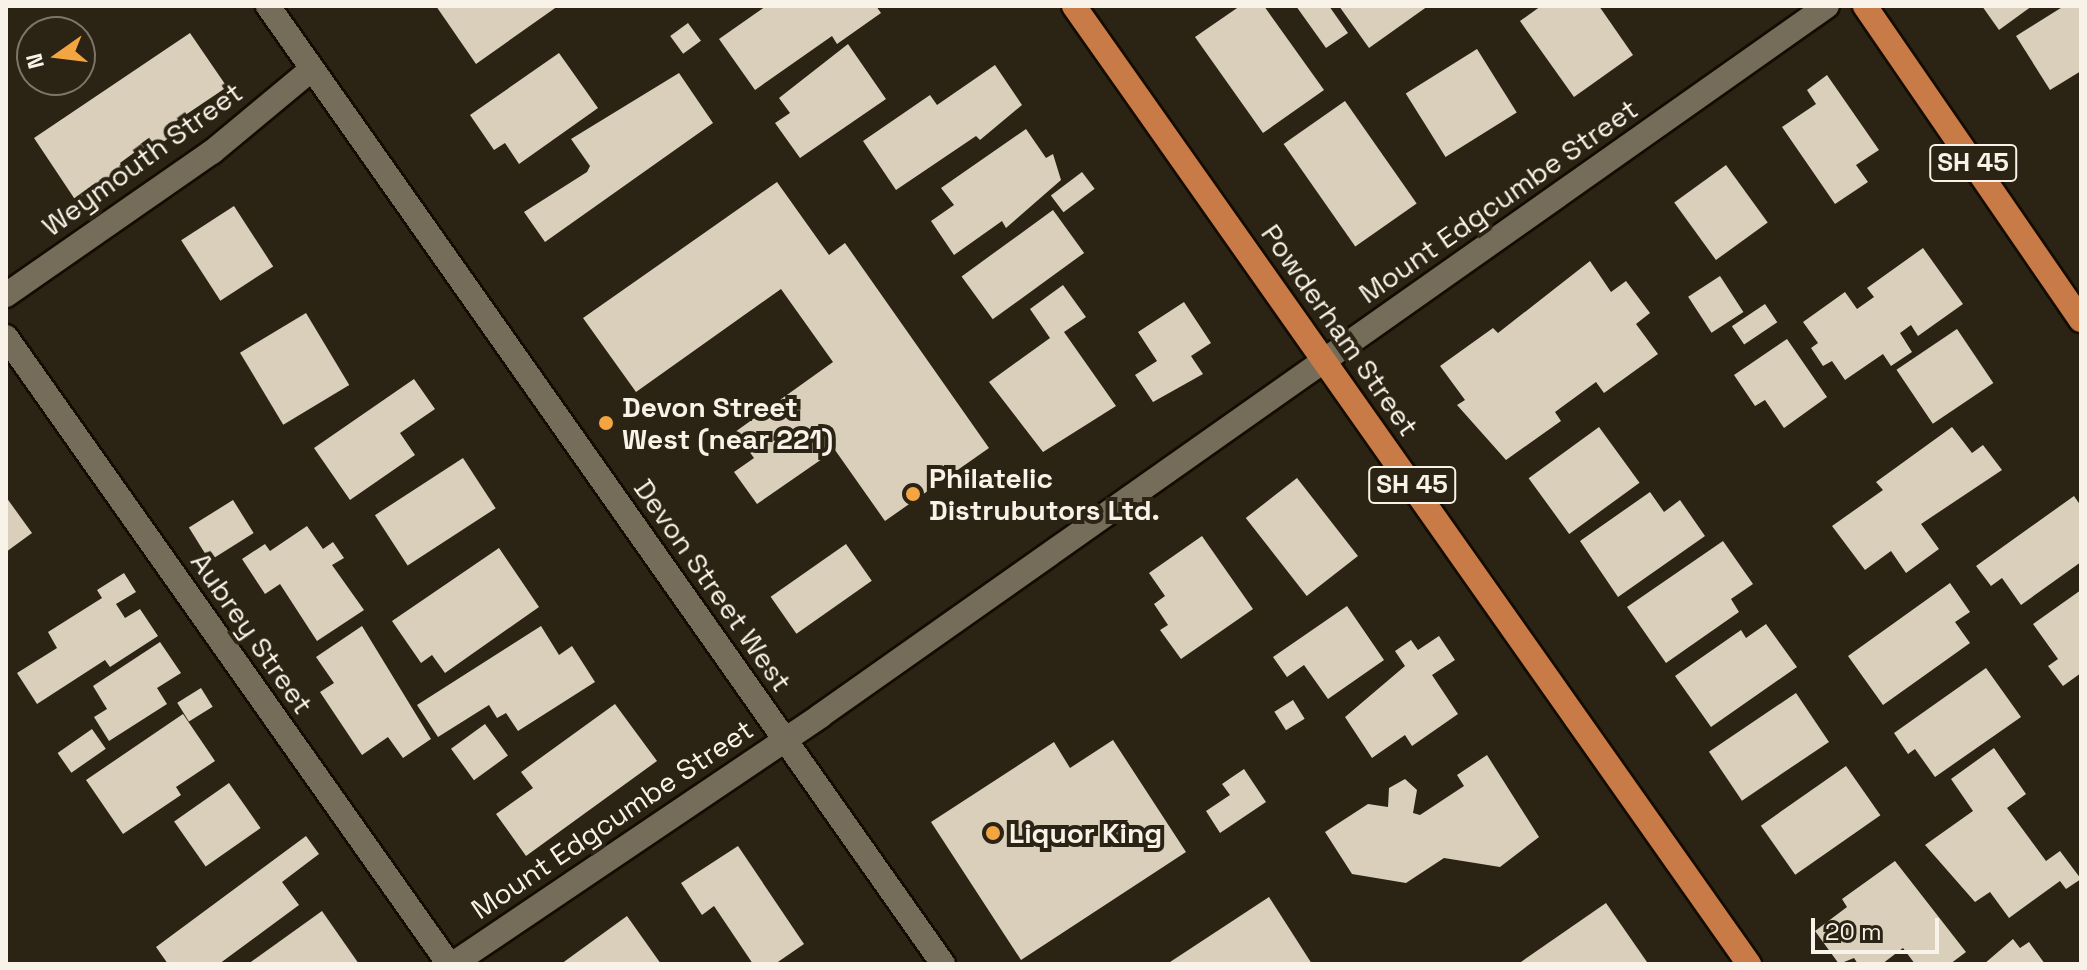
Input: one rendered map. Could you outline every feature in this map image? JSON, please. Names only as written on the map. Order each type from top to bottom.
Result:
[{"type":"main road","name":"Powderham Street","points":[[1074,6],[1749,964]]},
{"type":"main road","name":"SH 45","points":[[1865,6],[2081,320]]},
{"type":"street","name":"Devon Street West","points":[[268,6],[943,964]]},
{"type":"street","name":"Mount Edgcumbe Street","points":[[451,964],[784,738],[1827,6]]},
{"type":"street","name":"Weymouth Street","points":[[6,295],[212,152],[312,69]]},
{"type":"street","name":"Aubrey Street","points":[[6,337],[451,964]]},
{"type":"building","points":[[436,6],[558,6],[476,64]]},
{"type":"building","points":[[766,6],[876,6],[881,13],[837,44],[832,36],[755,90],[719,39]]},
{"type":"building","points":[[1240,6],[1264,6],[1324,90],[1263,133],[1195,37]]},
{"type":"building","points":[[1296,6],[1329,6],[1348,33],[1326,48]]},
{"type":"building","points":[[1339,6],[1428,6],[1369,48]]},
{"type":"building","points":[[1541,6],[1599,6],[1633,55],[1574,97],[1520,21]]},
{"type":"building","points":[[1982,6],[2032,6],[1999,30]]},
{"type":"building","points":[[2064,6],[2081,8],[2081,71],[2050,90],[2016,36]]},
{"type":"building","points":[[688,23],[701,41],[683,54],[670,36]]},
{"type":"building","points":[[190,33],[227,87],[166,128],[172,136],[139,158],[135,152],[120,163],[123,168],[76,201],[34,138]]},
{"type":"building","points":[[848,44],[886,99],[800,158],[775,123],[790,113],[779,98]]},
{"type":"building","points":[[1477,49],[1517,113],[1446,157],[1406,94]]},
{"type":"building","points":[[559,53],[598,108],[519,164],[505,143],[494,150],[470,115]]},
{"type":"building","points":[[995,65],[1022,105],[980,140],[976,136],[896,190],[863,141],[930,95],[937,105]]},
{"type":"building","points":[[679,73],[713,123],[545,242],[524,212],[587,172],[590,166],[571,139]]},
{"type":"building","points":[[1827,75],[1879,150],[1856,165],[1868,182],[1835,204],[1782,127],[1816,104],[1807,90]]},
{"type":"building","points":[[1345,101],[1417,203],[1355,246],[1284,144]]},
{"type":"building","points":[[1026,129],[1046,158],[1053,154],[1061,180],[1006,228],[1002,221],[954,255],[931,221],[954,205],[941,188]]},
{"type":"building","points":[[1726,165],[1768,222],[1716,260],[1674,203]]},
{"type":"building","points":[[1082,172],[1095,189],[1063,212],[1051,195]]},
{"type":"building","points":[[777,182],[829,255],[845,243],[989,448],[885,521],[835,450],[757,504],[734,472],[754,458],[735,432],[833,362],[781,289],[636,392],[583,318]]},
{"type":"building","points":[[234,206],[273,266],[220,301],[181,240]]},
{"type":"building","points":[[1053,210],[1084,253],[993,319],[962,276]]},
{"type":"building","points":[[1923,248],[1963,304],[1918,336],[1911,325],[1900,333],[1912,352],[1891,366],[1883,354],[1845,380],[1832,361],[1823,366],[1811,348],[1818,343],[1803,322],[1845,292],[1857,309],[1874,297],[1867,288]]},
{"type":"building","points":[[1590,261],[1611,292],[1626,281],[1650,313],[1636,324],[1658,354],[1604,393],[1596,382],[1555,412],[1561,421],[1506,460],[1457,405],[1465,400],[1440,366],[1493,328],[1498,333]]},
{"type":"building","points":[[1720,276],[1743,312],[1712,333],[1688,297]]},
{"type":"building","points":[[1063,285],[1086,317],[1064,332],[1116,406],[1043,452],[989,382],[1050,338],[1030,309]]},
{"type":"building","points":[[1184,302],[1211,343],[1191,356],[1203,374],[1153,402],[1135,375],[1157,361],[1138,332]]},
{"type":"building","points":[[1765,304],[1777,322],[1744,345],[1732,326]]},
{"type":"building","points":[[306,313],[349,385],[283,425],[240,353]]},
{"type":"building","points":[[1957,329],[1993,383],[1933,424],[1896,370]]},
{"type":"building","points":[[1787,339],[1827,397],[1784,428],[1765,400],[1755,406],[1734,375]]},
{"type":"building","points":[[414,379],[435,409],[400,433],[415,455],[350,500],[314,448]]},
{"type":"building","points":[[1599,427],[1640,483],[1569,534],[1529,478]]},
{"type":"building","points":[[1952,427],[1972,453],[1983,445],[2002,470],[1921,524],[1939,549],[1906,573],[1891,551],[1865,570],[1832,526],[1883,490],[1876,482]]},
{"type":"building","points":[[463,458],[496,508],[408,566],[375,515]]},
{"type":"building","points":[[1297,478],[1358,556],[1307,596],[1246,518]]},
{"type":"building","points":[[1650,492],[1664,512],[1680,500],[1705,536],[1618,597],[1580,541]]},
{"type":"building","points":[[2074,496],[2081,506],[2081,562],[2021,605],[2002,578],[1991,586],[1976,566]]},
{"type":"building","points":[[6,497],[32,533],[6,552]]},
{"type":"building","points":[[233,500],[254,533],[210,561],[189,528]]},
{"type":"building","points":[[307,526],[323,549],[333,542],[344,558],[332,565],[364,610],[317,641],[280,584],[265,594],[242,559],[265,544],[270,551]]},
{"type":"building","points":[[1202,536],[1253,609],[1181,659],[1160,630],[1168,625],[1154,604],[1165,596],[1149,573]]},
{"type":"building","points":[[1723,541],[1753,584],[1731,599],[1739,612],[1666,663],[1627,607]]},
{"type":"building","points":[[846,544],[872,581],[796,634],[771,597]]},
{"type":"building","points":[[499,548],[539,607],[445,673],[432,655],[421,663],[392,621]]},
{"type":"building","points":[[124,573],[136,592],[116,604],[125,618],[140,609],[158,636],[110,667],[105,660],[37,704],[17,673],[57,648],[48,632],[102,598],[97,590]]},
{"type":"building","points":[[1950,583],[1970,612],[1955,622],[1970,643],[1883,705],[1848,656]]},
{"type":"building","points":[[2081,590],[2081,673],[2063,686],[2048,666],[2058,659],[2033,624]]},
{"type":"building","points":[[1347,606],[1384,660],[1328,699],[1304,665],[1287,677],[1273,657]]},
{"type":"building","points":[[1766,624],[1797,667],[1711,727],[1675,676],[1741,630],[1746,638]]},
{"type":"building","points":[[362,626],[431,739],[403,758],[388,737],[362,755],[320,692],[334,683],[316,657]]},
{"type":"building","points":[[541,626],[559,655],[572,646],[595,682],[518,731],[506,713],[497,718],[489,705],[438,737],[417,705]]},
{"type":"building","points":[[1439,636],[1455,660],[1432,675],[1458,714],[1412,746],[1405,735],[1372,758],[1345,717],[1405,666],[1395,651],[1411,640],[1418,650]]},
{"type":"building","points":[[160,642],[181,673],[157,688],[167,704],[109,741],[94,717],[107,709],[93,686]]},
{"type":"building","points":[[1986,668],[2021,717],[1935,777],[1915,749],[1908,754],[1894,733]]},
{"type":"building","points":[[201,688],[213,707],[189,721],[177,703]]},
{"type":"building","points":[[1796,693],[1829,742],[1742,801],[1709,752]]},
{"type":"building","points":[[1293,700],[1305,719],[1286,730],[1274,712]]},
{"type":"building","points":[[615,704],[657,761],[526,856],[496,814],[533,788],[521,772]]},
{"type":"building","points":[[183,714],[215,761],[176,787],[181,795],[123,834],[86,780]]},
{"type":"building","points":[[485,724],[508,756],[474,780],[451,749]]},
{"type":"building","points":[[92,729],[106,749],[71,773],[58,753]]},
{"type":"building","points":[[1113,740],[1186,852],[1021,960],[931,822],[1054,742],[1070,768]]},
{"type":"building","points":[[1994,748],[2026,794],[2007,808],[2046,861],[2060,851],[2081,879],[2066,889],[2060,881],[2009,918],[1990,892],[1975,902],[1925,845],[1973,811],[1951,779]]},
{"type":"building","points":[[1487,755],[1539,837],[1500,867],[1444,858],[1406,883],[1352,874],[1325,832],[1368,804],[1388,807],[1389,788],[1405,779],[1417,790],[1413,813],[1420,815],[1464,786],[1457,775]]},
{"type":"building","points":[[1846,766],[1880,815],[1795,875],[1761,826]]},
{"type":"building","points":[[1244,769],[1266,802],[1220,833],[1206,811],[1230,795],[1222,784]]},
{"type":"building","points":[[229,783],[261,828],[206,866],[174,821]]},
{"type":"building","points":[[306,836],[319,854],[282,882],[299,905],[219,964],[168,964],[156,947]]},
{"type":"building","points":[[738,846],[804,944],[775,964],[753,964],[714,906],[702,915],[681,883]]},
{"type":"building","points":[[1895,861],[1966,952],[1950,964],[1915,964],[1903,948],[1882,964],[1858,964],[1854,958],[1839,964],[1815,931],[1847,907],[1842,899]]},
{"type":"building","points":[[1269,897],[1312,964],[1167,964]]},
{"type":"building","points":[[1606,903],[1647,962],[1518,964]]},
{"type":"building","points":[[322,911],[359,964],[248,964]]},
{"type":"building","points":[[627,916],[661,964],[561,964]]},
{"type":"building","points":[[2013,939],[2020,948],[2029,942],[2045,964],[1984,964]]},
{"type":"place","name":"Devon Street West (near 221)","points":[[606,423]]},
{"type":"place","name":"Philatelic Distrubutors Ltd.","points":[[913,494]]},
{"type":"place","name":"Liquor King","points":[[993,833]]}]
